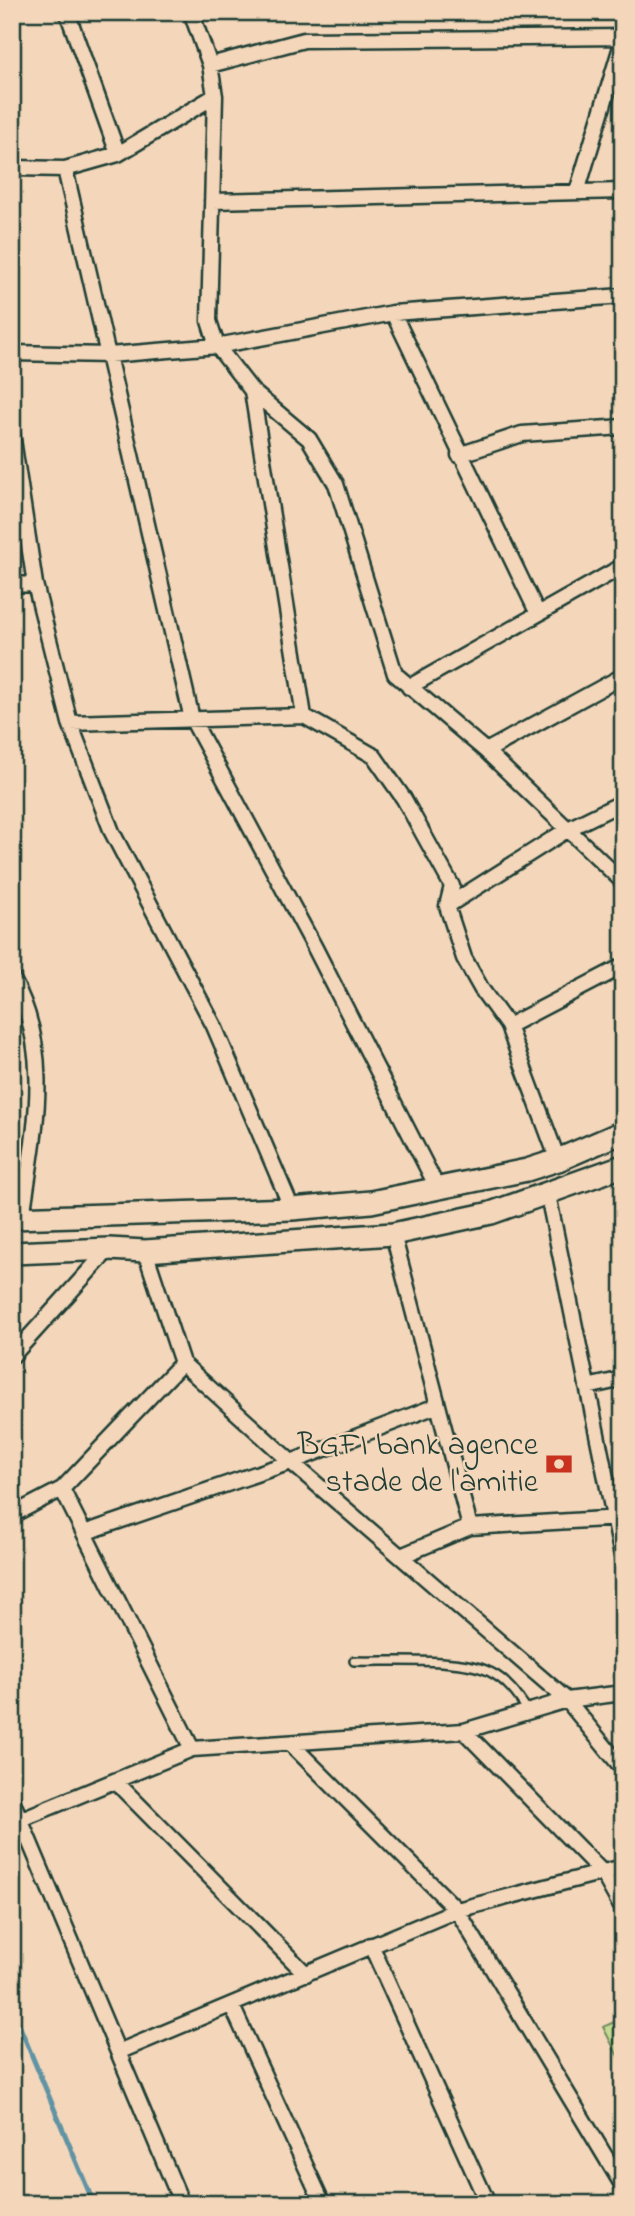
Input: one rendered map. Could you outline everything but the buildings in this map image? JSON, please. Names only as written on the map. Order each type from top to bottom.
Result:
[{"type":"street","points":[[67,12],[118,154]]},
{"type":"street","points":[[191,12],[210,65],[215,96],[209,321],[217,346],[252,391],[309,439],[336,484],[395,674],[486,751],[570,828],[623,882]]},
{"type":"street","points":[[210,65],[304,40],[623,39],[578,192]]},
{"type":"street","points":[[12,168],[65,169],[118,154],[215,96]]},
{"type":"street","points":[[65,169],[192,719],[315,948],[438,1189]]},
{"type":"street","points":[[212,201],[623,191]]},
{"type":"street","points":[[12,353],[109,355],[217,346],[393,313],[623,296]]},
{"type":"street","points":[[393,313],[459,455],[538,614]]},
{"type":"street","points":[[252,391],[304,716]]},
{"type":"street","points":[[459,455],[522,434],[623,427]]},
{"type":"street","points":[[12,433],[35,584],[70,723],[112,832],[214,1026],[292,1209]]},
{"type":"street","points":[[409,687],[623,566]]},
{"type":"street","points":[[12,585],[35,584]]},
{"type":"street","points":[[486,751],[623,676]]},
{"type":"street","points":[[70,723],[304,716],[374,756],[404,799],[453,886],[447,906],[464,958],[482,990],[508,1026],[558,1160]]},
{"type":"street","points":[[447,906],[570,828],[623,802]]},
{"type":"street","points":[[508,1026],[623,966]]},
{"type":"street","points":[[12,978],[27,1005],[41,1079],[17,1218],[292,1209],[371,1202],[558,1160],[623,1132]]},
{"type":"street","points":[[12,1252],[109,1249],[145,1251],[393,1234],[491,1213],[548,1195],[623,1166]]},
{"type":"street","points":[[548,1195],[587,1387],[618,1518],[623,1561]]},
{"type":"street","points":[[393,1234],[436,1406],[470,1527]]},
{"type":"street","points":[[12,1356],[109,1249]]},
{"type":"street","points":[[145,1251],[182,1363],[291,1462],[567,1700],[623,1769]]},
{"type":"street","points":[[12,1515],[62,1489],[182,1363]]},
{"type":"street","points":[[587,1387],[623,1379]]},
{"type":"street","points":[[84,1533],[291,1462],[436,1406]]},
{"type":"street","points":[[62,1489],[192,1749]]},
{"type":"street","points":[[401,1556],[470,1527],[618,1518]]},
{"type":"street","points":[[16,1820],[192,1749],[464,1731],[567,1700],[623,1693]]},
{"type":"street","points":[[464,1731],[602,1872],[623,1910]]},
{"type":"street","points":[[291,1744],[457,1910],[623,2186]]},
{"type":"street","points":[[116,1781],[306,1974]]},
{"type":"street","points":[[12,1800],[16,1820],[182,2204]]},
{"type":"street","points":[[118,2052],[457,1910],[623,1867]]},
{"type":"street","points":[[370,1945],[488,2204]]},
{"type":"street","points":[[232,2006],[323,2204]]},
{"type":"lane","points":[[354,1661],[468,1665],[491,1672],[511,1688],[529,1711]]},
{"type":"green space","points":[[623,2018],[623,2066],[603,2027]]},
{"type":"waterway","points":[[12,2008],[94,2204]]},
{"type":"place","name":"BGFI bank agence stade de l'amitie","points":[[559,1464]]}]
